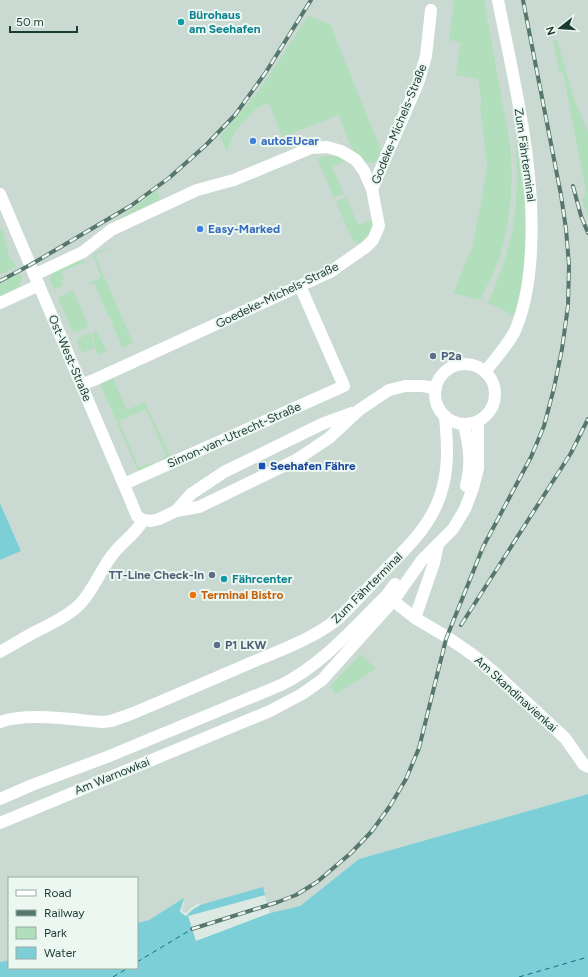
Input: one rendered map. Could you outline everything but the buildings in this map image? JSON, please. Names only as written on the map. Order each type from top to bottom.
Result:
[{"type":"street","name":"Zum Fährterminal","points":[[485,372],[507,345],[521,314],[527,288],[532,230],[528,164],[498,0]]},
{"type":"street","name":"Godeke-Michels-Straße","points":[[372,189],[418,83],[426,56],[431,10]]},
{"type":"street","name":"Goedeke-Michels-Straße","points":[[0,303],[83,252],[111,230],[197,190],[234,180],[311,148],[327,146],[341,151],[356,160],[364,172],[372,189],[379,226],[373,240],[366,247],[330,272],[82,385]]},
{"type":"street","name":"Ost-West-Straße","points":[[0,194],[137,516],[142,520]]},
{"type":"street","name":"Simon-van-Utrecht-Straße","points":[[124,484],[344,386],[300,286]]},
{"type":"street","points":[[0,652],[61,618],[80,604],[87,596],[101,571],[113,554],[139,528],[142,520],[151,521],[176,511],[199,507],[296,460],[329,438],[359,410],[383,394],[400,387],[422,386],[436,388],[438,382],[447,371],[459,365],[473,365],[485,372],[493,382],[495,395],[492,408],[488,413],[478,421],[464,424],[445,416]]},
{"type":"street","name":"Zum Fährterminal","points":[[0,722],[14,718],[42,718],[103,722],[112,721],[315,635],[328,627],[339,618],[410,545],[428,522],[437,504],[443,486],[447,453],[445,416],[437,403],[436,388]]},
{"type":"street","points":[[176,511],[191,494],[224,472],[322,424],[359,410]]},
{"type":"street","name":"Zum Fährterminal","points":[[224,730],[282,705],[302,694],[322,680],[422,560],[453,529],[465,509],[473,488],[478,468],[478,421]]},
{"type":"street","name":"Zum Fährterminal","points":[[216,712],[299,676],[321,660],[390,598],[418,555],[437,536],[450,519],[464,492],[470,462],[469,447],[464,424]]},
{"type":"street","points":[[415,618],[434,563],[438,543]]},
{"type":"street","name":"Am Skandinavienkai","points":[[390,598],[415,618],[444,635],[473,655],[495,673],[565,738],[584,764],[588,767]]},
{"type":"street","name":"Am Warnowkai","points":[[0,799],[216,712]]},
{"type":"street","name":"Am Warnowkai","points":[[0,823],[224,730]]},
{"type":"shaded area","points":[[0,0],[588,0],[588,794],[359,859],[300,906],[270,913],[186,916],[180,912],[183,899],[149,920],[138,923],[138,877],[8,877],[8,960],[0,962],[0,560],[21,551],[0,503]]},
{"type":"green space","points":[[454,0],[484,0],[510,145],[512,175],[510,206],[506,232],[500,256],[480,300],[453,293],[472,248],[487,167],[480,104],[482,104],[478,79],[456,75],[460,42],[449,40]]},
{"type":"green space","points":[[308,16],[330,24],[380,148],[382,157],[379,161],[368,163],[357,155],[349,142],[339,115],[282,137],[269,103],[258,107],[235,131],[227,152],[220,136],[258,92]]},
{"type":"green space","points":[[553,40],[557,40],[575,102],[588,132],[588,217],[582,200],[586,192],[563,73],[559,71]]},
{"type":"green space","points":[[515,131],[522,186],[525,187],[527,233],[524,277],[515,312],[512,316],[488,303],[505,260],[512,231],[516,203],[517,174]]},
{"type":"green space","points":[[335,156],[347,160],[332,167],[344,194],[334,198],[317,158]]},
{"type":"green space","points":[[157,190],[160,199],[116,221]]},
{"type":"green space","points":[[346,197],[358,225],[372,219],[375,229],[358,244],[353,241],[336,202]]},
{"type":"green space","points":[[0,228],[3,231],[10,259],[17,266],[2,274],[0,273]]},
{"type":"green space","points":[[110,247],[95,255],[133,343],[123,348],[112,324],[111,318],[109,318],[94,283],[88,285],[101,277],[93,255],[94,253]]},
{"type":"green space","points":[[80,260],[85,262],[85,265],[82,263],[61,272],[64,279],[61,280],[63,286],[54,289],[49,278],[53,272]]},
{"type":"green space","points":[[20,273],[22,278],[20,286],[0,297],[0,282]]},
{"type":"green space","points":[[73,290],[89,327],[73,333],[58,298]]},
{"type":"green space","points":[[96,331],[107,351],[98,355],[92,333]]},
{"type":"green space","points":[[90,333],[94,348],[82,353],[76,340]]},
{"type":"green space","points":[[111,375],[127,410],[145,402],[169,454],[169,462],[161,459],[166,456],[146,409],[119,421],[139,468],[154,462],[154,467],[141,471],[137,469],[101,386],[103,381]]},
{"type":"green space","points":[[361,654],[376,669],[335,694],[330,686]]},
{"type":"water","points":[[0,503],[21,551],[0,560]]},
{"type":"water","points":[[588,794],[588,977],[0,977],[0,962],[8,960],[8,969],[138,969],[138,923],[149,920],[184,898],[180,911],[186,916],[200,905],[263,887],[270,913],[300,906],[359,859]]},
{"type":"pier","points":[[265,895],[270,913],[196,941],[188,916]]},
{"type":"pier","points":[[185,897],[182,911],[186,913],[199,903],[200,905],[186,916],[180,912]]},
{"type":"ferry route","points":[[138,961],[192,929]]},
{"type":"ferry route","points":[[519,977],[588,957]]},
{"type":"ferry route","points":[[113,977],[126,969]]},
{"type":"railway","points":[[0,281],[132,205],[169,178],[206,145],[235,115],[266,72],[311,0]]},
{"type":"railway","points":[[192,929],[278,902],[296,895],[317,882],[351,853],[372,831],[390,806],[406,779],[419,748],[446,639],[483,547],[531,457],[544,426],[562,349],[568,306],[569,265],[561,195],[523,0]]},
{"type":"railway","points":[[573,186],[581,216],[588,233]]},
{"type":"railway","points":[[461,625],[571,453],[588,419]]},
{"type":"place","name":"Bürohaus am Seehafen","points":[[181,22]]},
{"type":"place","name":"autoEUcar","points":[[253,141]]},
{"type":"place","name":"Easy-Marked","points":[[200,229]]},
{"type":"place","name":"P2a","points":[[433,356]]},
{"type":"place","name":"Seehafen Fähre","points":[[262,466]]},
{"type":"place","name":"TT-Line Check-In","points":[[212,575]]},
{"type":"place","name":"Fährcenter","points":[[224,579]]},
{"type":"place","name":"Terminal Bistro","points":[[193,595]]},
{"type":"place","name":"P1 LKW","points":[[217,645]]}]
